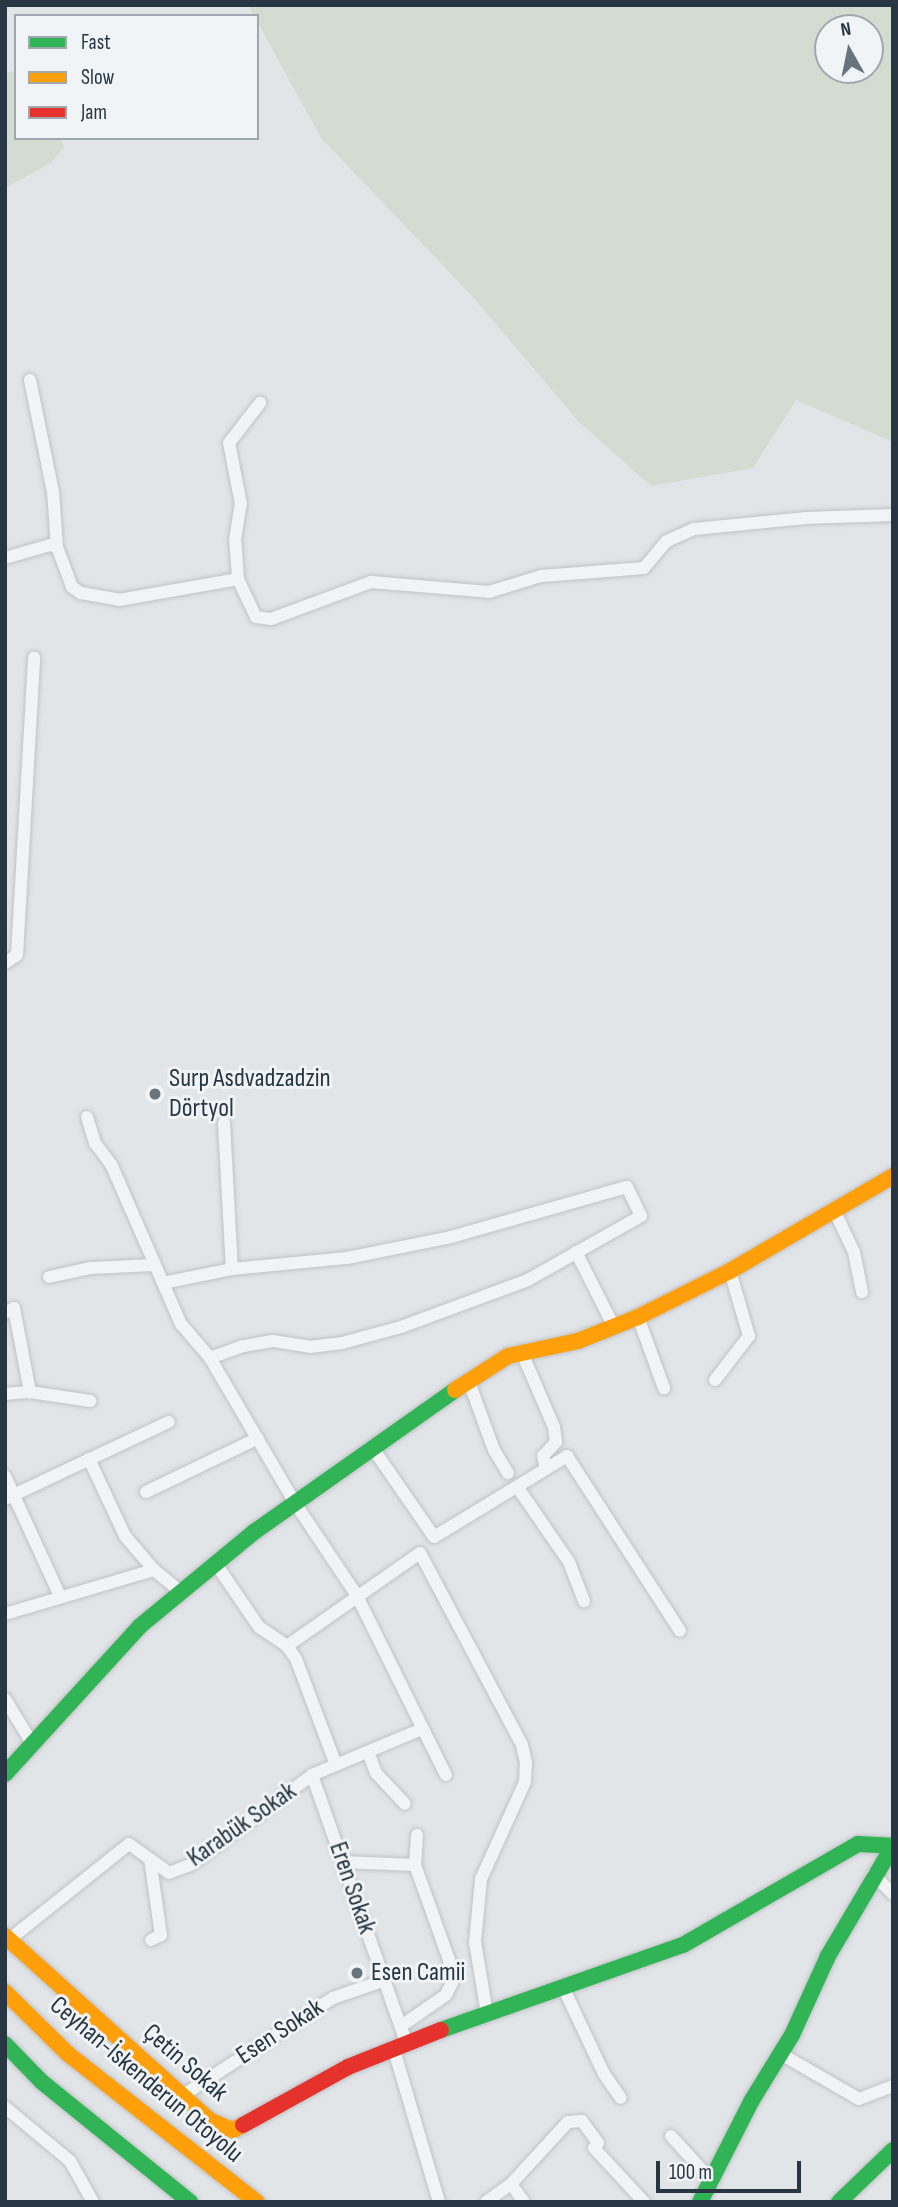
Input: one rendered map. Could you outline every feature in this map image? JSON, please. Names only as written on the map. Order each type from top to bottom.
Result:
[{"type":"main road","points":[[5,1774],[140,1626],[254,1532],[297,1506],[372,1447],[490,1366],[522,1353],[578,1340],[638,1317],[730,1271],[893,1176]]},
{"type":"main road","points":[[400,2046],[683,1945],[858,1844],[892,1846],[781,2054],[752,2100],[713,2182],[700,2202]]},
{"type":"main road","name":"Çetin Sokak","points":[[8,1938],[209,2120],[233,2130],[348,2067],[400,2046]]},
{"type":"main road","name":"Ceyhan-İskenderun Otoyolu","points":[[5,1992],[132,2107],[257,2202]]},
{"type":"main road","points":[[5,2044],[42,2082],[129,2157],[190,2202]]},
{"type":"main road","points":[[839,2202],[893,2150]]},
{"type":"street","points":[[30,380],[55,504],[57,547],[72,587],[97,597],[134,600],[238,579]]},
{"type":"street","points":[[260,403],[229,443],[241,504],[235,540],[238,579],[256,617],[271,619],[371,582],[489,592],[541,576],[644,568],[667,541],[694,529],[806,518],[893,515]]},
{"type":"street","points":[[5,558],[50,545],[57,547]]},
{"type":"street","points":[[5,962],[17,955],[34,657]]},
{"type":"street","points":[[87,1117],[181,1324],[210,1358],[297,1506],[356,1594],[446,1775]]},
{"type":"street","points":[[224,1123],[232,1269]]},
{"type":"street","points":[[163,1283],[232,1269],[347,1258],[451,1237],[627,1187],[641,1216],[528,1280],[401,1327],[342,1343],[262,1343],[210,1358]]},
{"type":"street","points":[[835,1212],[854,1252],[862,1292]]},
{"type":"street","points":[[576,1252],[613,1325]]},
{"type":"street","points":[[49,1277],[91,1268],[153,1265]]},
{"type":"street","points":[[715,1380],[749,1336],[730,1271]]},
{"type":"street","points":[[5,1313],[14,1308],[30,1392]]},
{"type":"street","points":[[638,1317],[664,1388]]},
{"type":"street","points":[[522,1353],[554,1427],[556,1442],[543,1456],[546,1468]]},
{"type":"street","points":[[469,1382],[494,1450],[508,1473]]},
{"type":"street","points":[[5,1394],[30,1392],[90,1401]]},
{"type":"street","points":[[10,1498],[169,1422]]},
{"type":"street","points":[[146,1492],[258,1438]]},
{"type":"street","points":[[372,1447],[434,1537],[567,1456],[680,1631]]},
{"type":"street","points":[[89,1459],[117,1523],[154,1570],[181,1593]]},
{"type":"street","points":[[5,1476],[10,1498],[60,1596]]},
{"type":"street","points":[[518,1488],[569,1562],[584,1601]]},
{"type":"street","points":[[287,1646],[356,1594],[420,1553],[522,1745],[525,1782],[481,1879],[475,1942],[487,2014]]},
{"type":"street","points":[[216,1564],[259,1628],[287,1646],[296,1659],[336,1765]]},
{"type":"street","points":[[5,1614],[154,1570]]},
{"type":"street","points":[[5,1699],[32,1743]]},
{"type":"street","name":"Karabük Sokak","points":[[8,1938],[129,1844],[169,1873],[190,1865],[312,1775],[422,1729]]},
{"type":"street","points":[[368,1752],[376,1773],[405,1804]]},
{"type":"street","name":"Eren Sokak","points":[[312,1775],[401,2026],[400,2046],[439,2202]]},
{"type":"street","points":[[401,2026],[446,1995],[452,1983],[449,1960],[415,1865],[417,1835]]},
{"type":"street","points":[[150,1859],[161,1935],[151,1940]]},
{"type":"street","points":[[342,1862],[415,1865]]},
{"type":"street","points":[[881,1869],[893,1894]]},
{"type":"street","name":"Esen Sokak","points":[[182,2096],[333,1998],[384,1980]]},
{"type":"street","points":[[564,1989],[604,2074],[621,2098]]},
{"type":"street","points":[[781,2054],[859,2099],[893,2086]]},
{"type":"street","points":[[5,2107],[70,2161],[93,2202]]},
{"type":"street","points":[[486,2202],[511,2183],[568,2122],[582,2121],[598,2143],[594,2148],[644,2202]]},
{"type":"street","points":[[671,2136],[713,2182]]},
{"type":"street","points":[[511,2183],[524,2202]]},
{"type":"shaded area","points":[[248,5],[893,5],[893,442],[796,400],[753,468],[651,486],[579,422],[471,295],[321,138],[259,25],[259,14],[253,14]]},
{"type":"shaded area","points":[[14,72],[14,140],[61,140],[64,147],[51,163],[5,188],[5,74]]},
{"type":"traffic: fast","points":[[5,1774],[140,1626],[254,1532],[455,1390]]},
{"type":"traffic: fast","points":[[441,2030],[683,1945],[858,1844],[892,1846]]},
{"type":"traffic: fast","points":[[700,2202],[752,2100],[792,2035],[828,1956],[893,1846]]},
{"type":"traffic: fast","points":[[5,2044],[42,2082],[190,2202]]},
{"type":"traffic: fast","points":[[839,2202],[893,2150]]},
{"type":"traffic: slow","points":[[455,1390],[508,1356],[578,1341],[638,1317],[730,1271],[893,1176]]},
{"type":"traffic: slow","points":[[5,1936],[209,2120],[233,2130],[243,2125]]},
{"type":"traffic: slow","points":[[5,1992],[68,2054],[257,2202]]},
{"type":"traffic: jam","points":[[243,2125],[348,2067],[441,2030]]},
{"type":"place","name":"Surp Asdvadzadzin Dörtyol","points":[[155,1094]]},
{"type":"place","name":"Esen Camii","points":[[357,1973]]}]
